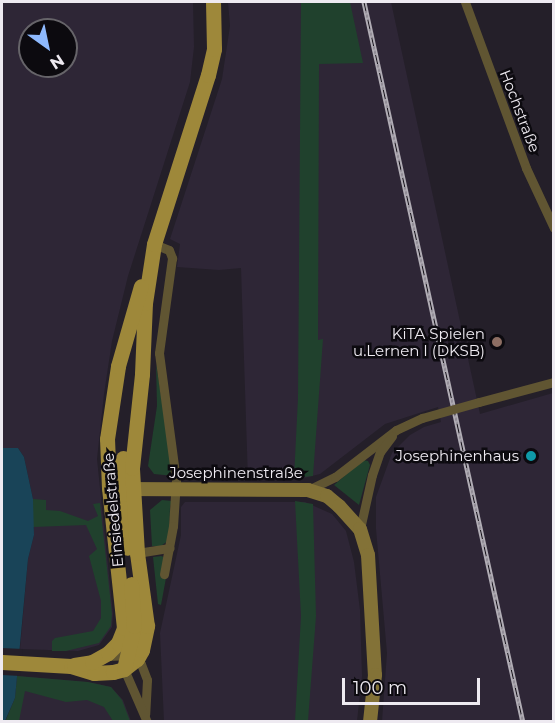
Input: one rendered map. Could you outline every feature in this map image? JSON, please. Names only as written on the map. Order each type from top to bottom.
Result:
[{"type":"main road","name":"Einsiedelstraße","points":[[105,656],[118,643],[124,628],[121,488],[140,288],[208,75],[214,49],[213,2]]},
{"type":"main road","name":"Einsiedelstraße","points":[[130,661],[134,606],[121,488],[135,430],[153,250]]},
{"type":"main road","name":"Einsiedelstraße","points":[[121,488],[137,553],[147,627],[145,641],[130,661]]},
{"type":"main road","points":[[71,666],[105,656]]},
{"type":"main road","points":[[2,662],[71,666],[94,673],[130,661]]},
{"type":"street","name":"Hochstraße","points":[[465,2],[526,168],[554,228]]},
{"type":"street","points":[[153,250],[169,250],[172,258],[159,353],[176,490],[170,548],[164,574]]},
{"type":"street","name":"Josephinenstraße","points":[[121,488],[301,490],[335,477],[396,430],[422,418],[554,382]]},
{"type":"street","points":[[360,529],[372,474],[380,452],[396,430]]},
{"type":"street","points":[[301,490],[327,496],[360,529],[368,555],[375,641],[375,675],[370,722]]},
{"type":"street","name":"Einsiedelstraße","points":[[137,553],[170,548]]},
{"type":"street","points":[[105,656],[130,661]]},
{"type":"street","name":"Einsiedelstraße","points":[[130,661],[146,674],[146,718]]},
{"type":"street","name":"Einsiedelstraße","points":[[130,661],[146,718]]},
{"type":"shaded area","points":[[2,2],[193,2],[194,47],[190,82],[128,276],[112,341],[104,394],[97,459],[113,614],[112,627],[99,645],[78,651],[20,649],[28,559],[34,535],[33,499],[24,457],[18,448],[2,448]]},
{"type":"shaded area","points":[[228,2],[391,2],[480,414],[553,393],[553,721],[382,721],[387,653],[376,529],[376,497],[392,453],[410,435],[424,427],[441,422],[438,407],[385,424],[320,474],[304,478],[248,480],[241,268],[219,270],[177,267],[180,244],[170,239],[222,79],[230,26]]},
{"type":"shaded area","points":[[185,502],[305,502],[332,514],[346,531],[354,562],[360,610],[362,676],[357,721],[164,722],[160,633],[181,535],[181,507]]},
{"type":"shaded area","points":[[17,676],[88,682],[111,687],[123,700],[131,721],[5,722],[15,698]]},
{"type":"green space","points":[[301,2],[350,2],[363,63],[319,64],[318,340],[323,339],[313,476],[294,478],[298,398]]},
{"type":"green space","points":[[156,364],[174,476],[154,474],[148,466],[157,406]]},
{"type":"green space","points":[[363,460],[368,461],[370,465],[359,505],[334,485]]},
{"type":"green space","points":[[33,499],[46,500],[46,510],[60,511],[88,521],[98,516],[93,504],[100,503],[112,614],[111,626],[99,643],[66,651],[52,651],[52,641],[55,638],[93,631],[101,618],[101,601],[89,556],[97,549],[86,525],[33,527]]},
{"type":"green space","points":[[162,500],[172,501],[169,540],[161,546],[152,546],[150,510]]},
{"type":"green space","points":[[295,501],[313,504],[316,616],[308,721],[295,721],[301,616]]},
{"type":"green space","points":[[153,557],[164,557],[160,576],[166,578],[161,605],[158,604]]},
{"type":"green space","points":[[17,676],[88,682],[111,687],[122,700],[130,721],[113,721],[104,707],[87,700],[66,702],[25,691],[19,721],[5,722],[15,698]]},
{"type":"water","points":[[2,448],[18,448],[24,457],[33,499],[34,535],[28,559],[15,698],[5,721],[2,722]]},
{"type":"pier","points":[[2,648],[23,649],[20,676],[2,675]]},
{"type":"railway","points":[[364,2],[523,722]]},
{"type":"place","name":"KiTA Spielen u.Lernen I (DKSB)","points":[[497,342]]},
{"type":"place","name":"Josephinenhaus","points":[[531,456]]}]
